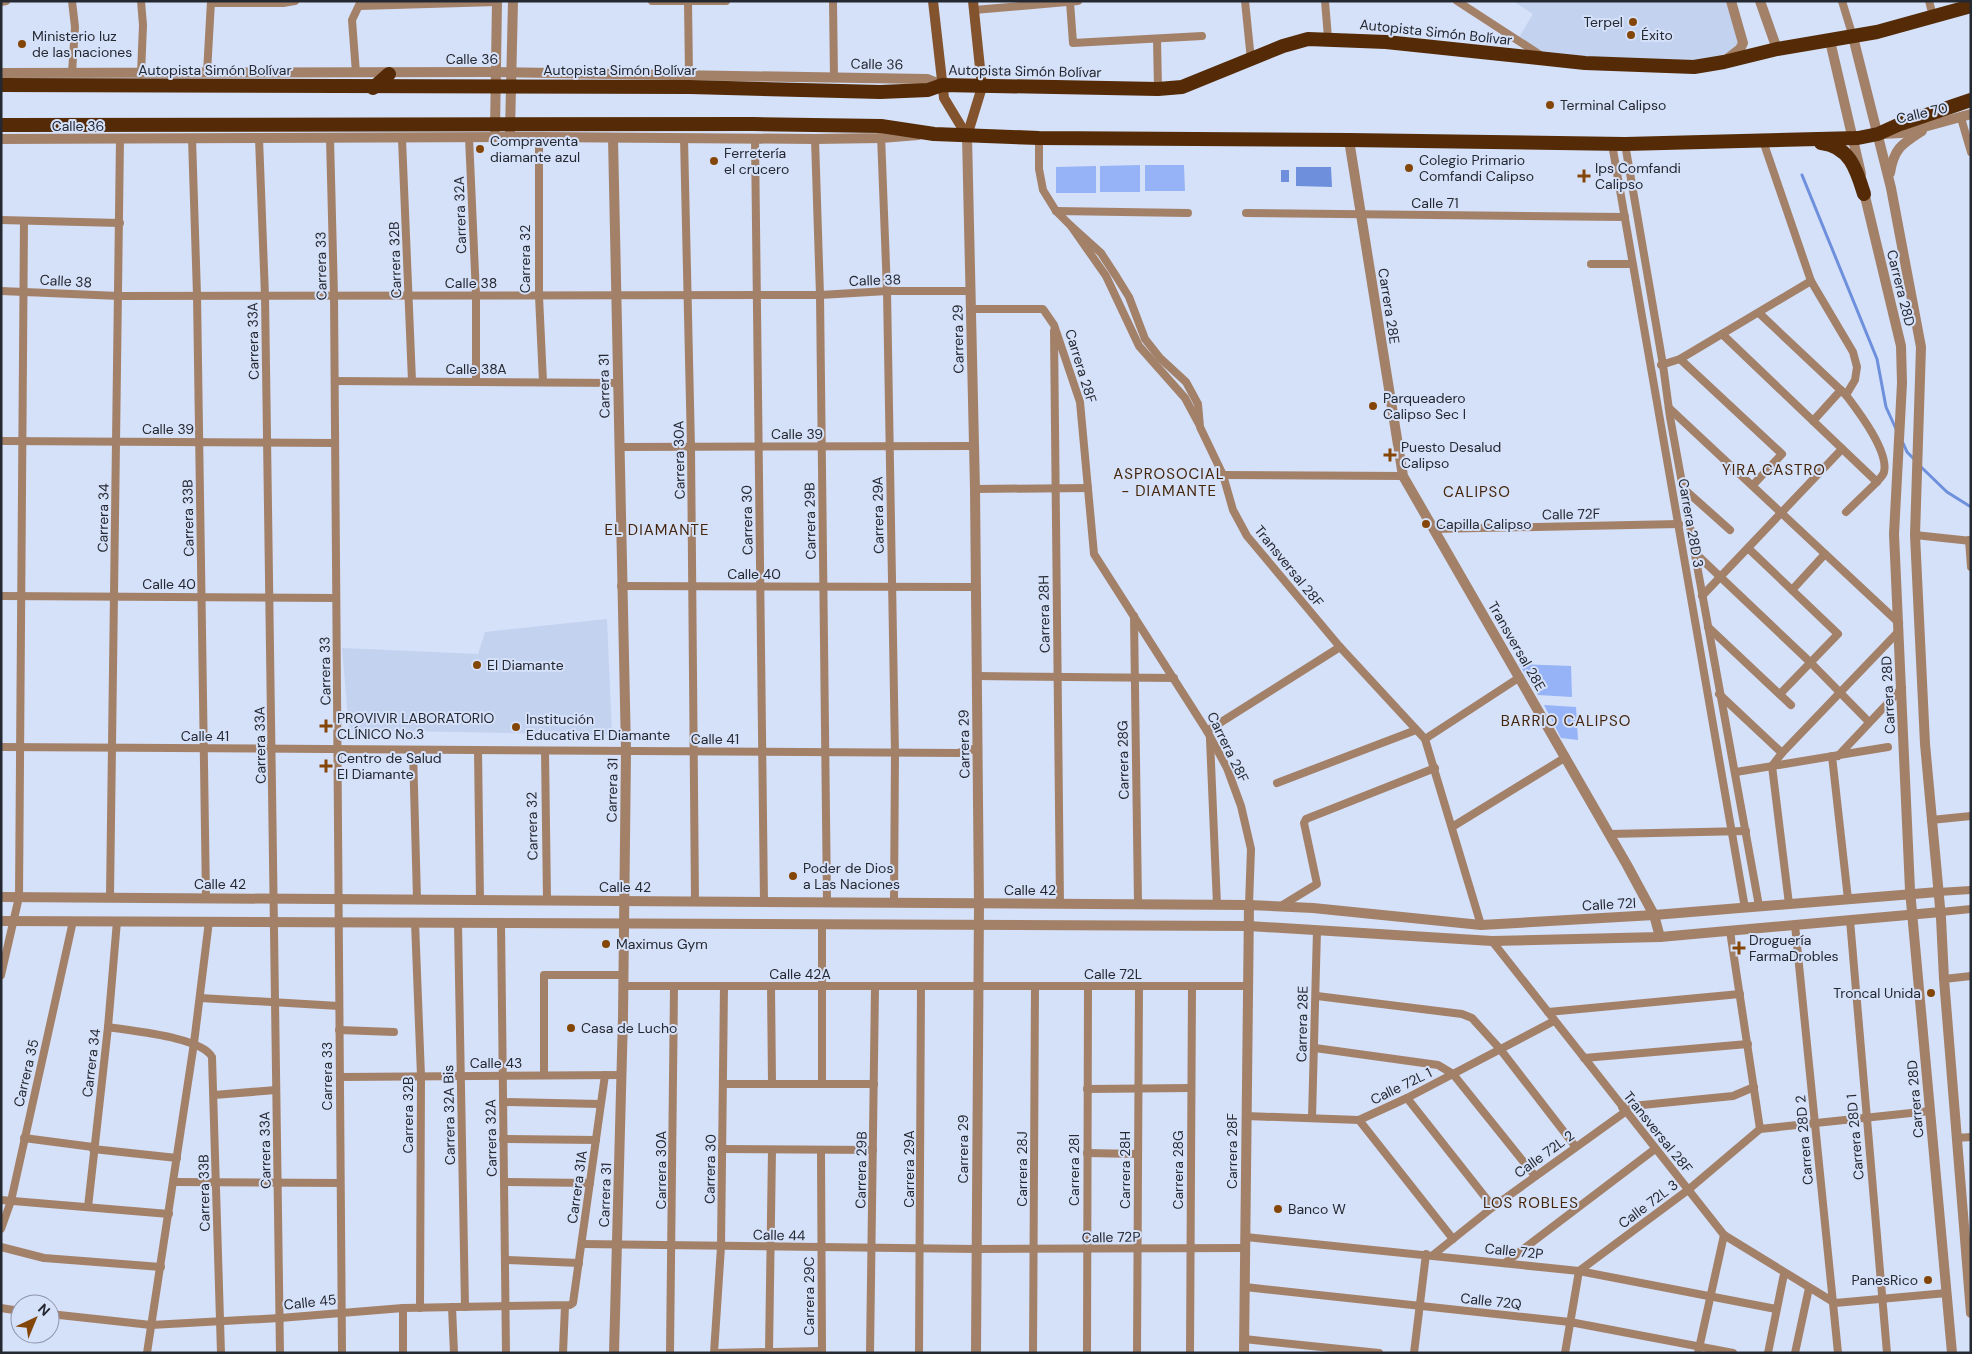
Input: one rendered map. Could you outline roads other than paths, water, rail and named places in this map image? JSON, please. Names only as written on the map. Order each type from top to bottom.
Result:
[{"type":"highway","name":"Autopista Simón Bolívar","points":[[1,85],[373,88],[510,79],[636,81],[880,92],[928,90],[942,86],[1158,89],[1182,87],[1282,46],[1308,38],[1328,38],[1548,60],[1675,66],[1724,62],[1777,49],[1830,42],[1968,6]]},
{"type":"highway","points":[[373,88],[389,74]]},
{"type":"highway","points":[[1,125],[433,132],[510,130],[881,132],[1039,138],[1619,144],[1853,139],[1878,134],[1900,124],[1971,100]]},
{"type":"highway","points":[[1798,140],[1828,144],[1842,151],[1857,168],[1864,194]]},
{"type":"main road","points":[[933,1],[944,98],[967,136]]},
{"type":"main road","name":"Carrera 29","points":[[967,136],[982,87],[974,6]]},
{"type":"street","points":[[1,2],[6,1]]},
{"type":"street","points":[[72,1],[75,27],[72,73]]},
{"type":"street","points":[[141,1],[143,25],[141,74]]},
{"type":"street","points":[[208,73],[211,2],[283,3],[295,1]]},
{"type":"street","points":[[513,1],[510,130],[539,136],[613,138],[684,131],[755,139],[815,139],[881,132]]},
{"type":"street","points":[[652,1],[726,1]]},
{"type":"street","points":[[833,1],[834,78]]},
{"type":"street","points":[[974,6],[1078,1]]},
{"type":"street","points":[[1245,1],[1251,60]]},
{"type":"street","points":[[1325,1],[1328,38]]},
{"type":"street","points":[[1457,1],[1548,60]]},
{"type":"street","points":[[1724,62],[1740,49],[1743,43],[1731,1]]},
{"type":"street","points":[[1760,1],[1777,49]]},
{"type":"street","points":[[1842,1],[1853,37]]},
{"type":"street","points":[[1929,1],[1933,16]]},
{"type":"street","points":[[356,73],[352,20],[360,4],[497,2],[495,130]]},
{"type":"street","points":[[688,2],[689,74]]},
{"type":"street","points":[[1070,2],[1073,43],[1202,36]]},
{"type":"street","name":"Carrera 28D","points":[[1853,37],[1891,188],[1921,347],[1915,536],[1925,744],[1941,912],[1944,979],[1971,1313]]},
{"type":"street","points":[[1157,39],[1158,89]]},
{"type":"street","name":"Carrera 28D","points":[[1830,42],[1901,346],[1902,383],[1894,534],[1910,895],[1952,1353]]},
{"type":"street","name":"Calle 36","points":[[1,73],[356,73],[496,79]]},
{"type":"street","name":"Calle 36","points":[[636,81],[689,74],[927,79],[942,86]]},
{"type":"street","points":[[1966,116],[1971,152]]},
{"type":"street","name":"Calle 70","points":[[1878,134],[1902,134],[1966,116]]},
{"type":"street","points":[[1891,188],[1889,174],[1892,160],[1898,148],[1927,128]]},
{"type":"street","name":"Calle 36","points":[[1,139],[402,139],[433,132],[469,137],[495,130]]},
{"type":"street","name":"Carrera 30A","points":[[684,131],[689,294],[696,901]]},
{"type":"street","name":"Carrera 29A","points":[[881,132],[887,291],[894,753],[894,902]]},
{"type":"street","name":"Carrera 32","points":[[539,136],[539,296],[543,382]]},
{"type":"street","name":"Carrera 29","points":[[967,136],[975,489],[980,904],[977,986],[976,1353]]},
{"type":"street","name":"Carrera 32A","points":[[469,137],[476,295],[476,382]]},
{"type":"street","name":"Carrera 33B","points":[[192,138],[197,295],[206,898]]},
{"type":"street","name":"Carrera 33A","points":[[259,138],[265,296],[273,749],[272,898],[280,1353]]},
{"type":"street","name":"Carrera 33","points":[[330,138],[334,296],[339,749],[338,922],[342,1353]]},
{"type":"street","name":"Carrera 31","points":[[613,138],[621,586],[626,751],[624,980],[614,1353]]},
{"type":"street","points":[[1039,138],[1039,169],[1043,190],[1056,211],[1188,213]]},
{"type":"street","name":"Carrera 34","points":[[110,897],[120,139]]},
{"type":"street","name":"Carrera 32B","points":[[402,139],[412,381]]},
{"type":"street","name":"Carrera 30","points":[[755,139],[764,902]]},
{"type":"street","name":"Carrera 29B","points":[[815,139],[820,295],[827,902]]},
{"type":"street","name":"Carrera 28E","points":[[1349,140],[1403,476]]},
{"type":"street","points":[[1763,140],[1811,281],[1853,352],[1857,367],[1855,380],[1813,421]]},
{"type":"street","name":"Carrera 28D 3","points":[[1619,144],[1625,218],[1632,264],[1746,908]]},
{"type":"street","name":"Carrera 28D 3","points":[[1619,144],[1664,365],[1670,417],[1759,906]]},
{"type":"street","name":"Transversal 28F","points":[[1056,211],[1101,253],[1129,297],[1145,339],[1160,358],[1186,382],[1198,404],[1200,427],[1223,476],[1233,510],[1247,536],[1340,647],[1425,739],[1481,925]]},
{"type":"street","name":"Calle 71","points":[[1246,213],[1625,218]]},
{"type":"street","points":[[1,220],[120,223]]},
{"type":"street","points":[[1,975],[19,897],[24,221]]},
{"type":"street","points":[[1591,264],[1632,264]]},
{"type":"street","points":[[1651,366],[1664,365],[1680,358],[1811,281]]},
{"type":"street","name":"Calle 38","points":[[1,292],[119,296],[539,296],[615,294],[820,295],[887,291],[970,291]]},
{"type":"street","name":"Carrera 28F","points":[[971,309],[1043,309],[1054,325],[1080,402],[1094,554],[1209,734],[1227,768],[1245,823],[1251,849],[1244,1353]]},
{"type":"street","points":[[1759,313],[1843,393],[1866,420],[1884,463],[1884,474],[1846,512]]},
{"type":"street","name":"Carrera 28H","points":[[1054,325],[1054,488],[1060,904]]},
{"type":"street","points":[[1722,334],[1876,482]]},
{"type":"street","points":[[1680,358],[1782,454],[1753,485]]},
{"type":"street","name":"Calle 38A","points":[[335,381],[618,383]]},
{"type":"street","points":[[1669,408],[1782,512],[1899,627],[1772,766],[1789,904]]},
{"type":"street","points":[[1660,419],[1670,417]]},
{"type":"street","name":"Calle 39","points":[[1,441],[335,443]]},
{"type":"street","name":"Calle 39","points":[[619,447],[974,446]]},
{"type":"street","points":[[1702,596],[1842,449]]},
{"type":"street","points":[[1223,476],[1403,476]]},
{"type":"street","name":"Transversal 28E","points":[[1403,476],[1609,834],[1654,915],[1660,937]]},
{"type":"street","points":[[975,489],[1088,488]]},
{"type":"street","points":[[1684,489],[1730,530]]},
{"type":"street","name":"Calle 72F","points":[[1433,529],[1679,524]]},
{"type":"street","points":[[1915,536],[1970,541],[1971,568]]},
{"type":"street","points":[[1748,548],[1838,634],[1780,694]]},
{"type":"street","points":[[1694,552],[1810,662],[1869,722]]},
{"type":"street","points":[[1792,590],[1825,554]]},
{"type":"street","name":"Calle 40","points":[[621,586],[976,587]]},
{"type":"street","name":"Calle 40","points":[[1,596],[336,598]]},
{"type":"street","name":"Carrera 28G","points":[[1134,615],[1138,904]]},
{"type":"street","points":[[1708,627],[1790,705]]},
{"type":"street","points":[[1217,904],[1209,734],[1340,647]]},
{"type":"street","points":[[977,676],[1174,678]]},
{"type":"street","points":[[1425,739],[1520,677]]},
{"type":"street","points":[[1835,756],[1902,688]]},
{"type":"street","points":[[1719,694],[1782,753]]},
{"type":"street","points":[[1277,783],[1416,730]]},
{"type":"street","name":"Calle 41","points":[[1,747],[894,753],[958,753],[978,748]]},
{"type":"street","points":[[1736,772],[1888,747]]},
{"type":"street","points":[[413,750],[417,899]]},
{"type":"street","points":[[478,750],[480,900]]},
{"type":"street","name":"Carrera 32","points":[[545,751],[547,900]]},
{"type":"street","points":[[1835,756],[1848,900]]},
{"type":"street","points":[[1452,827],[1566,757]]},
{"type":"street","points":[[1280,906],[1317,884],[1304,823],[1306,818],[1435,768]]},
{"type":"street","points":[[1931,820],[1971,816]]},
{"type":"street","points":[[1609,834],[1746,831]]},
{"type":"street","name":"Calle 72I","points":[[1249,905],[1280,906],[1481,925],[1654,915],[1971,890]]},
{"type":"street","name":"Calle 42","points":[[1,896],[1249,905]]},
{"type":"street","points":[[1,920],[1249,926],[1492,941],[1660,937],[1971,909]]},
{"type":"street","name":"Carrera 28D 1","points":[[1850,920],[1886,1353]]},
{"type":"street","name":"Carrera 35","points":[[1,1229],[11,1201],[74,921]]},
{"type":"street","name":"Carrera 34","points":[[88,1208],[93,1148],[108,1027],[117,921]]},
{"type":"street","name":"Carrera 33B","points":[[147,1353],[170,1214],[200,998],[208,921]]},
{"type":"street","name":"Carrera 32B","points":[[415,922],[421,1076],[420,1308]]},
{"type":"street","name":"Carrera 32A Bis","points":[[458,922],[465,1307]]},
{"type":"street","name":"Carrera 32A","points":[[501,923],[506,1353]]},
{"type":"street","points":[[822,924],[822,1083]]},
{"type":"street","name":"Carrera 28D 2","points":[[1795,925],[1825,1233],[1835,1303],[1838,1353]]},
{"type":"street","name":"Carrera 28E","points":[[1312,1118],[1317,996],[1316,930]]},
{"type":"street","points":[[1730,930],[1760,1129],[1930,1110]]},
{"type":"street","name":"Transversal 28F","points":[[1492,941],[1724,1235],[1784,1274],[1835,1303]]},
{"type":"street","name":"Calle 42A","points":[[544,1075],[544,975],[624,980],[674,987],[977,986]]},
{"type":"street","points":[[1944,979],[1971,976]]},
{"type":"street","name":"Carrera 30","points":[[715,1353],[721,1247],[724,986]]},
{"type":"street","points":[[771,986],[772,1083]]},
{"type":"street","name":"Carrera 29A","points":[[919,1353],[921,986]]},
{"type":"street","name":"Calle 72L","points":[[977,986],[1248,986]]},
{"type":"street","name":"Carrera 28J","points":[[1033,1353],[1036,986]]},
{"type":"street","name":"Carrera 28H","points":[[1137,1353],[1139,986]]},
{"type":"street","name":"Carrera 30A","points":[[670,1353],[673,1246],[674,987]]},
{"type":"street","name":"Carrera 29B","points":[[870,1353],[876,987]]},
{"type":"street","name":"Carrera 28I","points":[[1087,1353],[1088,987]]},
{"type":"street","name":"Carrera 28G","points":[[1190,1353],[1192,987]]},
{"type":"street","points":[[1548,1012],[1740,994]]},
{"type":"street","points":[[1317,996],[1462,1014],[1472,1018],[1500,1049],[1575,1146]]},
{"type":"street","points":[[200,998],[339,1006]]},
{"type":"street","name":"Calle 72L 1","points":[[1246,1116],[1359,1120],[1407,1098],[1554,1021]]},
{"type":"street","points":[[108,1027],[194,1043]]},
{"type":"street","points":[[339,1030],[394,1032]]},
{"type":"street","name":"Carrera 33B","points":[[194,1043],[209,1050],[212,1057],[221,1353]]},
{"type":"street","points":[[1584,1058],[1748,1044]]},
{"type":"street","points":[[1315,1048],[1438,1066],[1453,1074],[1535,1176]]},
{"type":"street","name":"Carrera 31A","points":[[563,1353],[569,1304],[582,1244],[605,1075]]},
{"type":"street","name":"Calle 43","points":[[340,1077],[622,1075]]},
{"type":"street","points":[[723,1084],[874,1084]]},
{"type":"street","name":"Calle 72L 2","points":[[1429,1255],[1624,1110],[1733,1096],[1754,1087]]},
{"type":"street","points":[[1087,1089],[1191,1088]]},
{"type":"street","points":[[214,1095],[276,1090]]},
{"type":"street","points":[[1407,1098],[1493,1207]]},
{"type":"street","points":[[503,1102],[600,1104]]},
{"type":"street","points":[[1359,1120],[1453,1239]]},
{"type":"street","name":"Calle 72L 3","points":[[1579,1271],[1688,1190],[1760,1129]]},
{"type":"street","points":[[1956,1138],[1971,1137]]},
{"type":"street","points":[[24,1138],[177,1158]]},
{"type":"street","points":[[504,1140],[596,1140]]},
{"type":"street","points":[[722,1149],[873,1150]]},
{"type":"street","points":[[1505,1263],[1655,1149]]},
{"type":"street","points":[[769,1352],[772,1150]]},
{"type":"street","name":"Carrera 29C","points":[[822,1150],[822,1352]]},
{"type":"street","points":[[1087,1153],[1138,1154]]},
{"type":"street","points":[[174,1182],[340,1183]]},
{"type":"street","points":[[504,1182],[590,1183]]},
{"type":"street","points":[[1,1200],[170,1214]]},
{"type":"street","points":[[1699,1349],[1724,1235]]},
{"type":"street","name":"Calle 72P","points":[[1246,1238],[1579,1271],[1776,1309]]},
{"type":"street","name":"Calle 44","points":[[582,1244],[976,1249]]},
{"type":"street","points":[[1,1247],[44,1258],[161,1267]]},
{"type":"street","name":"Calle 72P","points":[[976,1249],[1246,1248]]},
{"type":"street","points":[[1414,1353],[1419,1305],[1429,1255]]},
{"type":"street","points":[[505,1260],[579,1263]]},
{"type":"street","points":[[1565,1353],[1579,1271]]},
{"type":"street","points":[[1768,1353],[1784,1274]]},
{"type":"street","name":"Calle 72Q","points":[[1245,1287],[1570,1322],[1699,1349],[1733,1353]]},
{"type":"street","points":[[1795,1353],[1809,1288]]},
{"type":"street","points":[[1835,1303],[1947,1293]]},
{"type":"street","name":"Calle 45","points":[[60,1315],[151,1325],[280,1318],[403,1308],[569,1304]]},
{"type":"street","points":[[452,1307],[454,1353]]},
{"type":"street","points":[[403,1308],[403,1353]]},
{"type":"street","points":[[1244,1339],[1378,1353]]},
{"type":"street","points":[[715,1353],[822,1352]]},
{"type":"waterway","points":[[1802,175],[1877,359],[1886,407],[1896,429]]},
{"type":"waterway","points":[[1903,443],[1907,452],[1915,460]]},
{"type":"waterway","points":[[1919,465],[1947,492],[1971,507]]},
{"type":"place","name":"Terpel","points":[[1633,22]]},
{"type":"place","name":"Éxito","points":[[1631,35]]},
{"type":"place","name":"Ministerio luz de las naciones","points":[[22,44]]},
{"type":"place","name":"Terminal Calipso","points":[[1550,105]]},
{"type":"place","name":"Compraventa diamante azul","points":[[480,149]]},
{"type":"place","name":"Ferretería el crucero","points":[[714,161]]},
{"type":"place","name":"Colegio Primario Comfandi Calipso","points":[[1409,168]]},
{"type":"place","name":"Ips Comfandi Calipso","points":[[1584,176]]},
{"type":"place","name":"Parqueadero Calipso Sec I","points":[[1373,406]]},
{"type":"place","name":"Puesto Desalud Calipso","points":[[1390,455]]},
{"type":"place","name":"Capilla Calipso","points":[[1426,524]]},
{"type":"place","name":"El Diamante","points":[[477,665]]},
{"type":"place","name":"PROVIVIR LABORATORIO CLÍNICO No.3","points":[[326,726]]},
{"type":"place","name":"Institución Educativa El Diamante","points":[[516,727]]},
{"type":"place","name":"Centro de Salud El Diamante","points":[[326,766]]},
{"type":"place","name":"Poder de Dios a Las Naciones","points":[[793,876]]},
{"type":"place","name":"Maximus Gym","points":[[606,944]]},
{"type":"place","name":"Droguería FarmaDrobles","points":[[1739,948]]},
{"type":"place","name":"Troncal Unida","points":[[1931,993]]},
{"type":"place","name":"Casa de Lucho","points":[[571,1028]]},
{"type":"place","name":"Banco W","points":[[1278,1209]]},
{"type":"place","name":"PanesRico","points":[[1928,1280]]},
{"type":"district","name":"YIRA CASTRO","points":[[1774,470]]},
{"type":"district","name":"ASPROSOCIAL - DIAMANTE","points":[[1169,482]]},
{"type":"district","name":"CALIPSO","points":[[1477,492]]},
{"type":"district","name":"EL DIAMANTE","points":[[657,530]]},
{"type":"district","name":"BARRIO CALIPSO","points":[[1566,721]]},
{"type":"district","name":"LOS ROBLES","points":[[1531,1203]]}]
